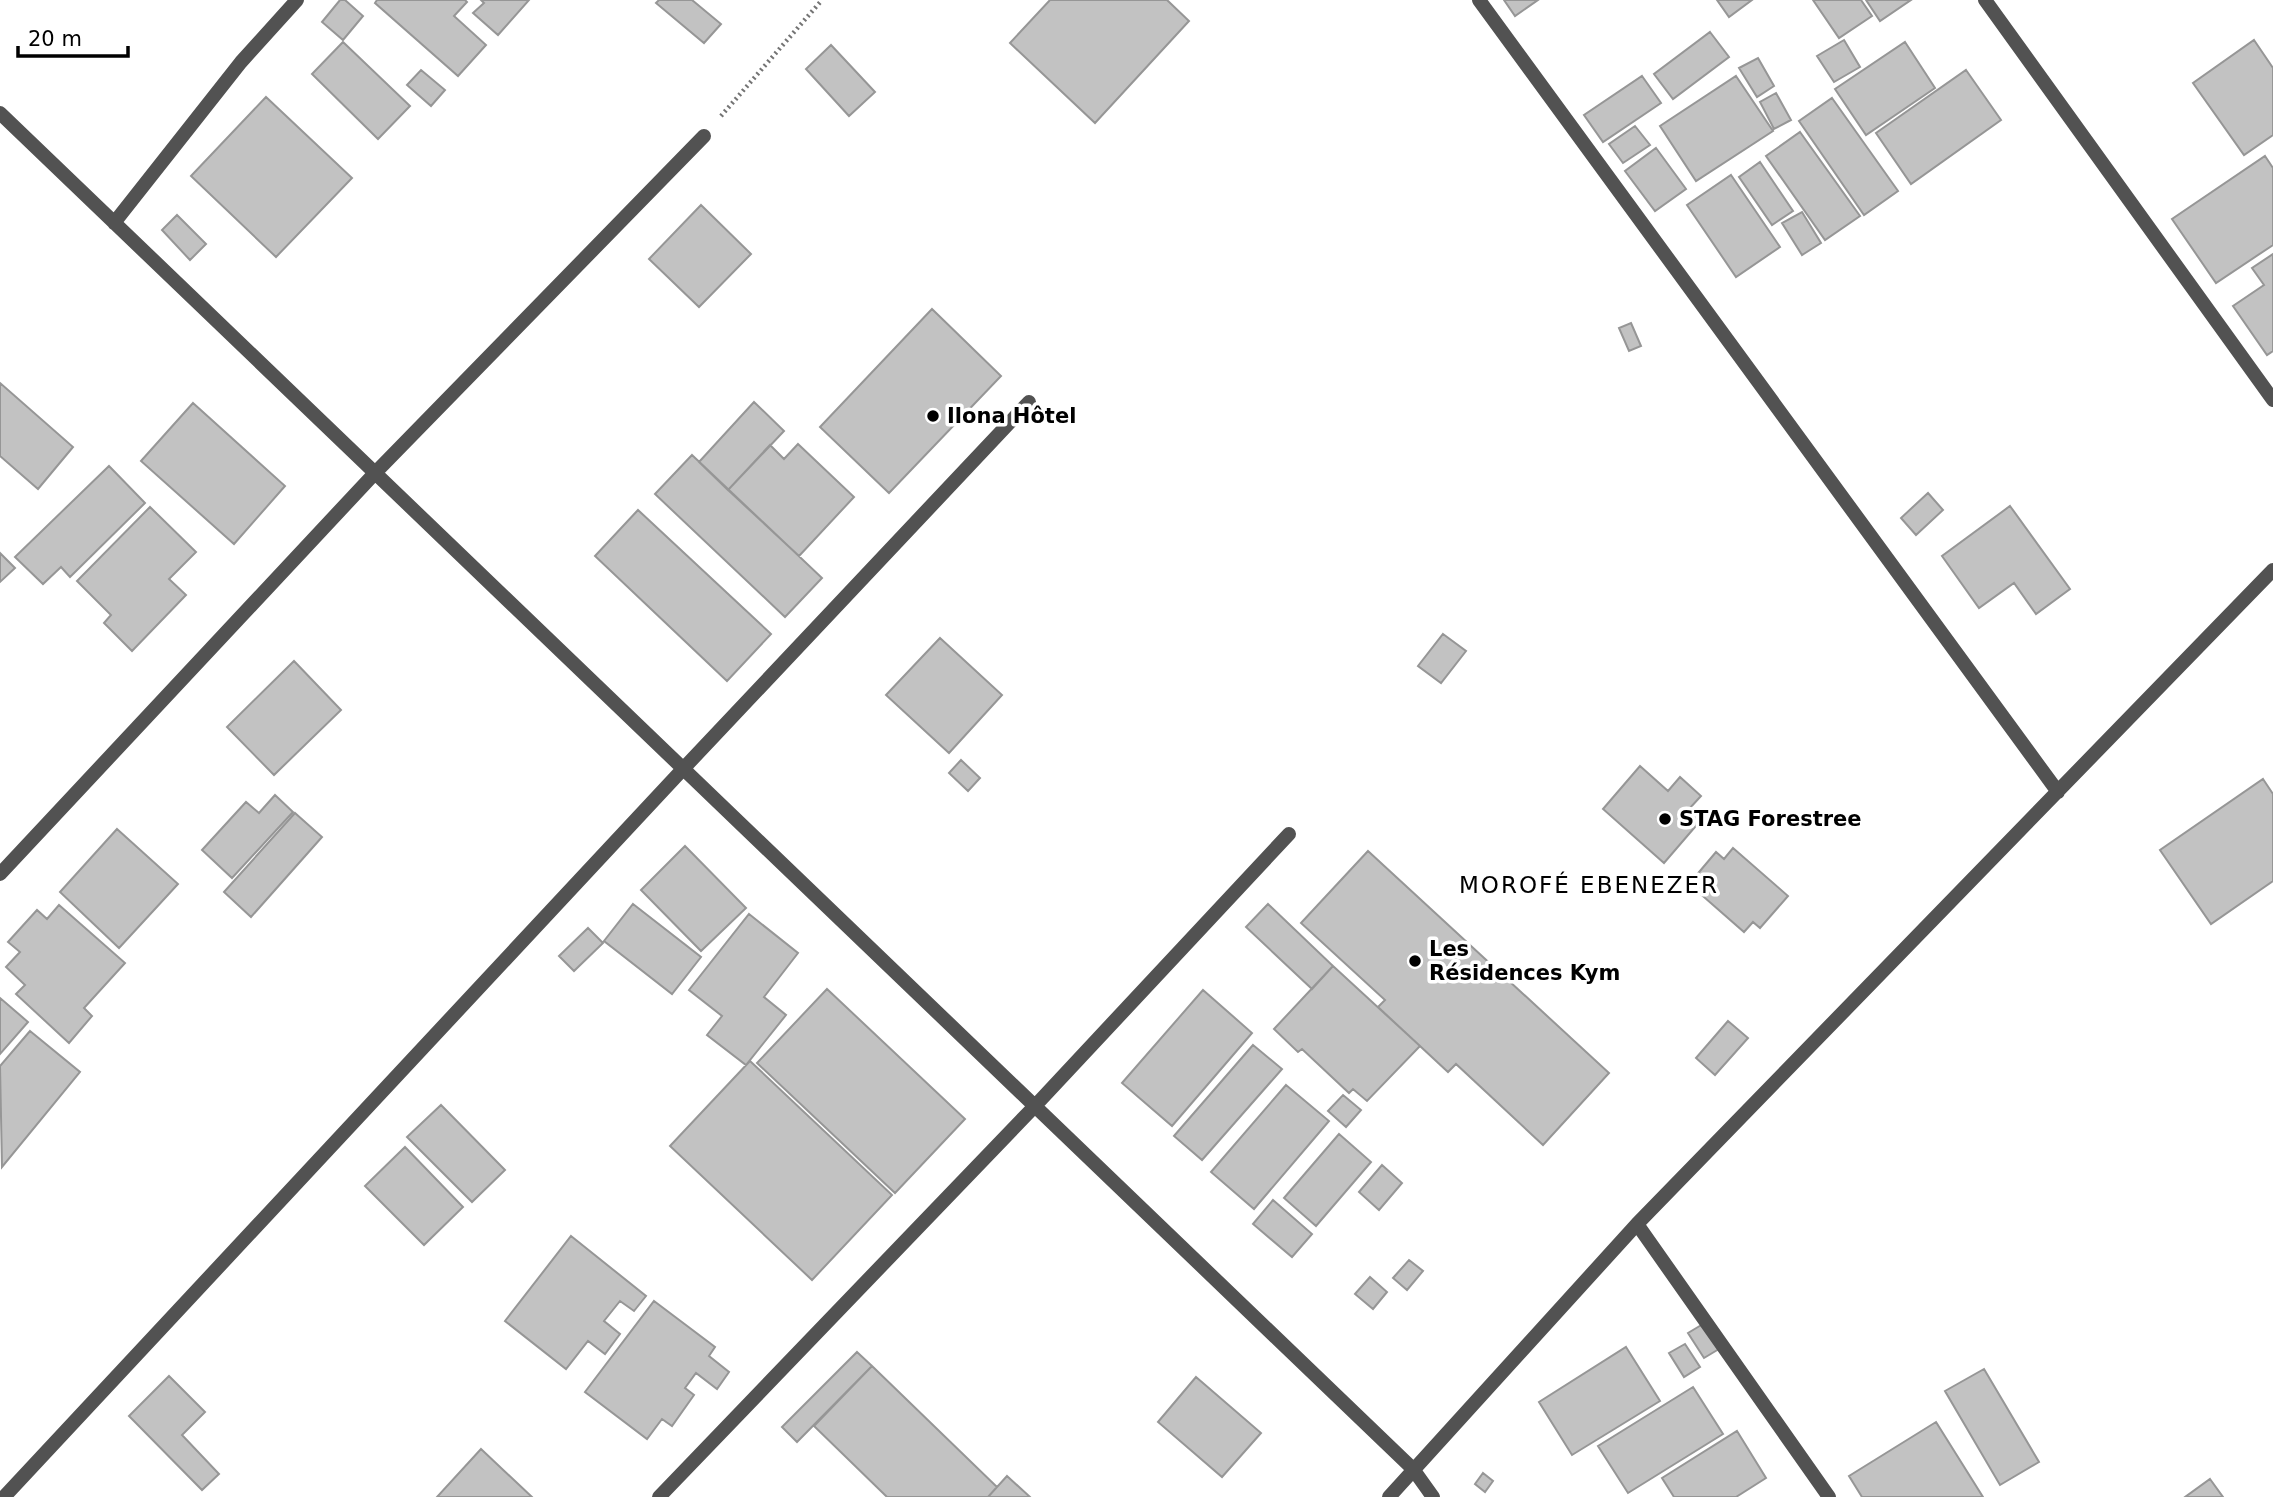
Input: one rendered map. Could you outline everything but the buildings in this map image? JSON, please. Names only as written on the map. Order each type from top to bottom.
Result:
[{"type":"street","points":[[114,223],[241,62],[297,0]]},
{"type":"street","points":[[1479,0],[2058,792]]},
{"type":"street","points":[[1985,0],[2273,400]]},
{"type":"street","points":[[0,115],[1413,1469],[1433,1497]]},
{"type":"street","points":[[0,874],[374,473],[704,135]]},
{"type":"street","points":[[4,1497],[1029,402]]},
{"type":"street","points":[[1390,1497],[1637,1224],[2273,570]]},
{"type":"street","points":[[659,1497],[1034,1107],[1289,834]]},
{"type":"street","points":[[1637,1224],[1829,1497]]},
{"type":"path","points":[[704,135],[822,0]]},
{"type":"place","name":"Ilona Hôtel","points":[[933,416]]},
{"type":"place","name":"STAG Forestree","points":[[1665,819]]},
{"type":"place","name":"Les Résidences Kym","points":[[1415,961]]},
{"type":"district","name":"MOROFÉ EBENEZER","points":[[1589,885]]}]
